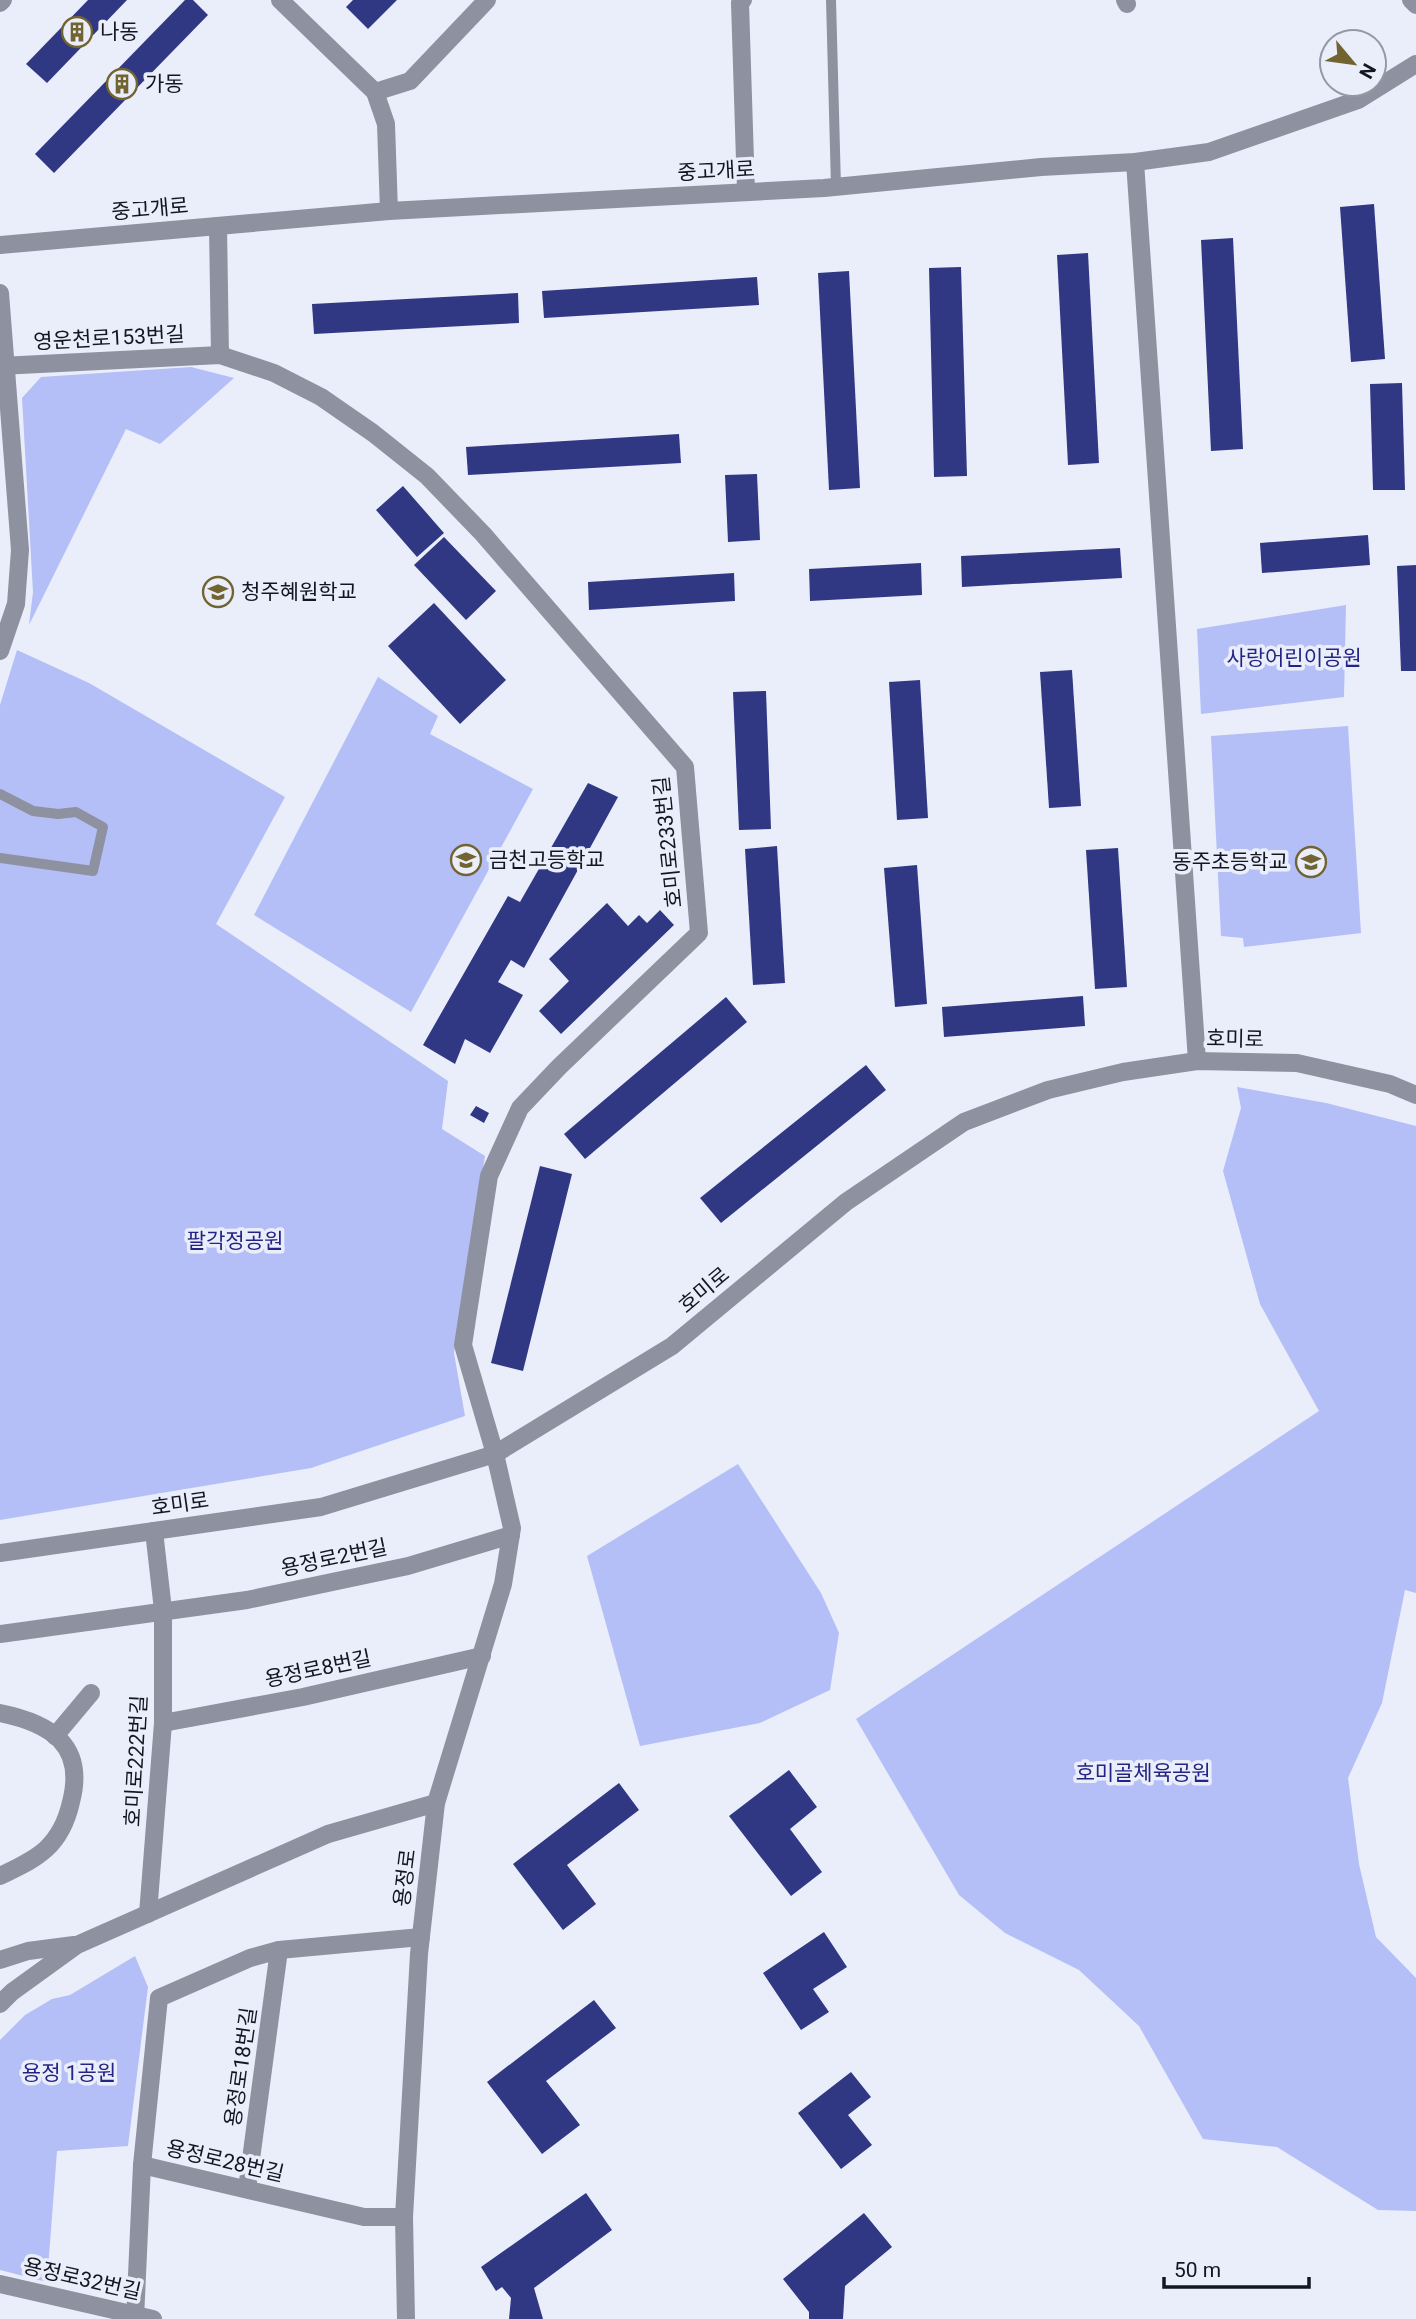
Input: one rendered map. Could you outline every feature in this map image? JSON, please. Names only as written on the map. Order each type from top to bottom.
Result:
[{"type":"street","points":[[280,0],[375,92],[386,124],[389,211]]},
{"type":"street","points":[[375,92],[410,81],[486,0]]},
{"type":"street","points":[[1410,0],[1416,5]]},
{"type":"street","points":[[740,1],[746,192]]},
{"type":"street","name":"중고개로","points":[[0,245],[389,211],[836,187],[1041,167],[1135,162],[1209,152],[1358,100],[1416,64]]},
{"type":"street","points":[[1135,162],[1197,1061]]},
{"type":"street","points":[[218,226],[220,355]]},
{"type":"street","points":[[0,293],[3,366],[20,550],[16,604],[1,644]]},
{"type":"street","name":"영운천로153번길","points":[[3,366],[220,355]]},
{"type":"street","name":"호미로233번길","points":[[220,355],[274,373],[321,397],[373,433],[427,476],[483,534],[685,767],[699,933],[520,1108],[489,1176],[463,1345],[495,1454]]},
{"type":"street","name":"호미로","points":[[0,1553],[321,1507],[495,1454],[672,1346],[846,1202],[964,1122],[1048,1090],[1124,1072],[1197,1061],[1297,1063],[1390,1084],[1416,1095]]},
{"type":"street","name":"용정로","points":[[406,2319],[404,2217],[421,1937],[436,1804],[503,1584],[512,1528],[495,1454]]},
{"type":"street","name":"호미로222번길","points":[[148,1914],[163,1723],[163,1610],[154,1531]]},
{"type":"street","name":"용정로2번길","points":[[163,1610],[247,1600],[326,1584],[408,1566],[511,1535]]},
{"type":"street","points":[[0,1634],[163,1610]]},
{"type":"street","name":"용정로8번길","points":[[163,1723],[303,1697],[482,1656]]},
{"type":"street","points":[[55,1736],[91,1693]]},
{"type":"street","points":[[0,1713],[29,1719],[55,1736],[67,1747],[76,1777],[65,1826],[47,1848],[24,1865],[0,1875]]},
{"type":"street","points":[[0,2004],[12,1992],[77,1945],[328,1834],[436,1804]]},
{"type":"street","points":[[142,2165],[159,1998],[250,1958],[279,1950],[421,1937]]},
{"type":"street","points":[[0,1960],[28,1951],[77,1945]]},
{"type":"street","name":"용정로18번길","points":[[247,2189],[279,1950]]},
{"type":"street","name":"용정로28번길","points":[[141,2318],[142,2165],[364,2217],[404,2217]]},
{"type":"street","name":"용정로32번길","points":[[0,2284],[141,2318]]},
{"type":"lane","points":[[831,0],[836,187]]},
{"type":"lane","points":[[0,794],[33,811],[58,814],[76,812],[103,827],[93,871],[0,858]]},
{"type":"green space","points":[[191,367],[234,378],[160,444],[126,429],[29,625],[33,592],[22,398],[41,377]]},
{"type":"green space","name":"사랑어린이공원","points":[[1346,605],[1344,697],[1201,714],[1197,629]]},
{"type":"green space","name":"팔각정공원","points":[[17,650],[89,683],[285,797],[216,924],[448,1081],[442,1129],[485,1156],[454,1353],[465,1416],[311,1468],[0,1520],[0,705]]},
{"type":"green space","points":[[378,677],[438,716],[430,734],[533,789],[411,1012],[254,915]]},
{"type":"green space","points":[[1348,726],[1361,933],[1244,947],[1243,938],[1221,936],[1211,736]]},
{"type":"green space","name":"호미골체육공원","points":[[1237,1087],[1326,1103],[1416,1126],[1416,1593],[1405,1590],[1382,1703],[1348,1778],[1359,1864],[1376,1937],[1416,1978],[1416,2211],[1378,2210],[1277,2147],[1203,2139],[1139,2026],[1079,1970],[1005,1933],[959,1895],[856,1719],[1319,1411],[1260,1304],[1223,1171],[1241,1108]]},
{"type":"green space","points":[[738,1464],[821,1593],[839,1633],[830,1690],[760,1723],[640,1746],[587,1556]]},
{"type":"green space","name":"용정 1공원","points":[[135,1956],[148,1987],[128,2146],[57,2151],[47,2282],[0,2270],[0,2040],[25,2015],[52,1999],[70,1995]]},
{"type":"building","name":"나동","points":[[88,0],[127,0],[47,83],[26,64]]},
{"type":"building","name":"가동","points":[[185,0],[193,0],[208,15],[54,173],[35,154]]},
{"type":"building","points":[[353,0],[397,0],[368,29],[346,7]]},
{"type":"building","points":[[1374,204],[1385,359],[1351,362],[1340,207]]},
{"type":"building","points":[[1233,238],[1243,449],[1211,451],[1201,240]]},
{"type":"building","points":[[1088,253],[1099,463],[1068,465],[1057,255]]},
{"type":"building","points":[[961,267],[967,476],[934,477],[929,268]]},
{"type":"building","points":[[849,271],[860,488],[829,490],[818,273]]},
{"type":"building","points":[[757,277],[759,305],[544,318],[542,291]]},
{"type":"building","points":[[518,293],[519,323],[314,334],[312,304]]},
{"type":"building","points":[[1402,383],[1405,490],[1373,490],[1370,384]]},
{"type":"building","points":[[679,434],[681,463],[468,475],[466,447]]},
{"type":"building","points":[[757,474],[760,540],[728,542],[725,475]]},
{"type":"building","points":[[403,486],[444,533],[417,557],[376,510]]},
{"type":"building","points":[[1368,535],[1370,565],[1262,573],[1260,543]]},
{"type":"building","points":[[444,537],[496,591],[466,620],[414,565]]},
{"type":"building","points":[[1120,548],[1122,578],[962,587],[961,556]]},
{"type":"building","points":[[921,563],[922,595],[810,601],[809,569]]},
{"type":"building","points":[[1416,565],[1416,671],[1401,671],[1397,566]]},
{"type":"building","points":[[734,573],[735,601],[589,610],[588,582]]},
{"type":"building","points":[[434,603],[506,680],[460,724],[388,646]]},
{"type":"building","points":[[1072,670],[1081,806],[1049,808],[1040,672]]},
{"type":"building","points":[[920,680],[928,818],[897,820],[889,682]]},
{"type":"building","points":[[766,691],[771,829],[739,830],[733,692]]},
{"type":"building","points":[[588,783],[618,797],[524,968],[511,960],[498,982],[523,995],[490,1053],[465,1039],[455,1064],[423,1045],[508,896],[520,902]]},
{"type":"building","points":[[777,846],[785,983],[753,985],[745,849]]},
{"type":"building","points":[[1118,848],[1127,987],[1095,989],[1086,850]]},
{"type":"building","points":[[917,865],[927,1004],[895,1007],[884,868]]},
{"type":"building","points":[[607,903],[628,926],[639,915],[647,923],[660,910],[674,925],[561,1034],[539,1011],[569,981],[549,959]]},
{"type":"building","points":[[1083,996],[1085,1026],[944,1037],[942,1007]]},
{"type":"building","points":[[726,997],[747,1022],[585,1159],[564,1134]]},
{"type":"building","points":[[866,1065],[886,1090],[721,1223],[700,1198]]},
{"type":"building","points":[[476,1106],[489,1113],[484,1123],[470,1115]]},
{"type":"building","points":[[540,1166],[572,1174],[523,1371],[491,1363]]},
{"type":"building","points":[[789,1770],[817,1807],[790,1829],[822,1872],[791,1896],[729,1816]]},
{"type":"building","points":[[619,1783],[639,1810],[567,1865],[596,1904],[563,1930],[513,1864]]},
{"type":"building","points":[[824,1932],[847,1967],[813,1989],[829,2012],[801,2030],[763,1973]]},
{"type":"building","points":[[594,2000],[616,2028],[546,2081],[580,2125],[542,2154],[487,2082]]},
{"type":"building","points":[[851,2072],[871,2097],[848,2115],[872,2145],[841,2169],[798,2113]]},
{"type":"building","points":[[586,2193],[612,2230],[534,2288],[543,2319],[509,2319],[511,2298],[502,2287],[496,2291],[481,2267]]},
{"type":"building","points":[[864,2213],[892,2247],[845,2286],[843,2319],[809,2319],[809,2312],[783,2279]]},
{"type":"place","name":"나동","points":[[77,32]]},
{"type":"place","name":"가동","points":[[122,84]]},
{"type":"place","name":"청주혜원학교","points":[[218,592]]},
{"type":"place","name":"금천고등학교","points":[[466,860]]},
{"type":"place","name":"동주초등학교","points":[[1311,862]]}]
